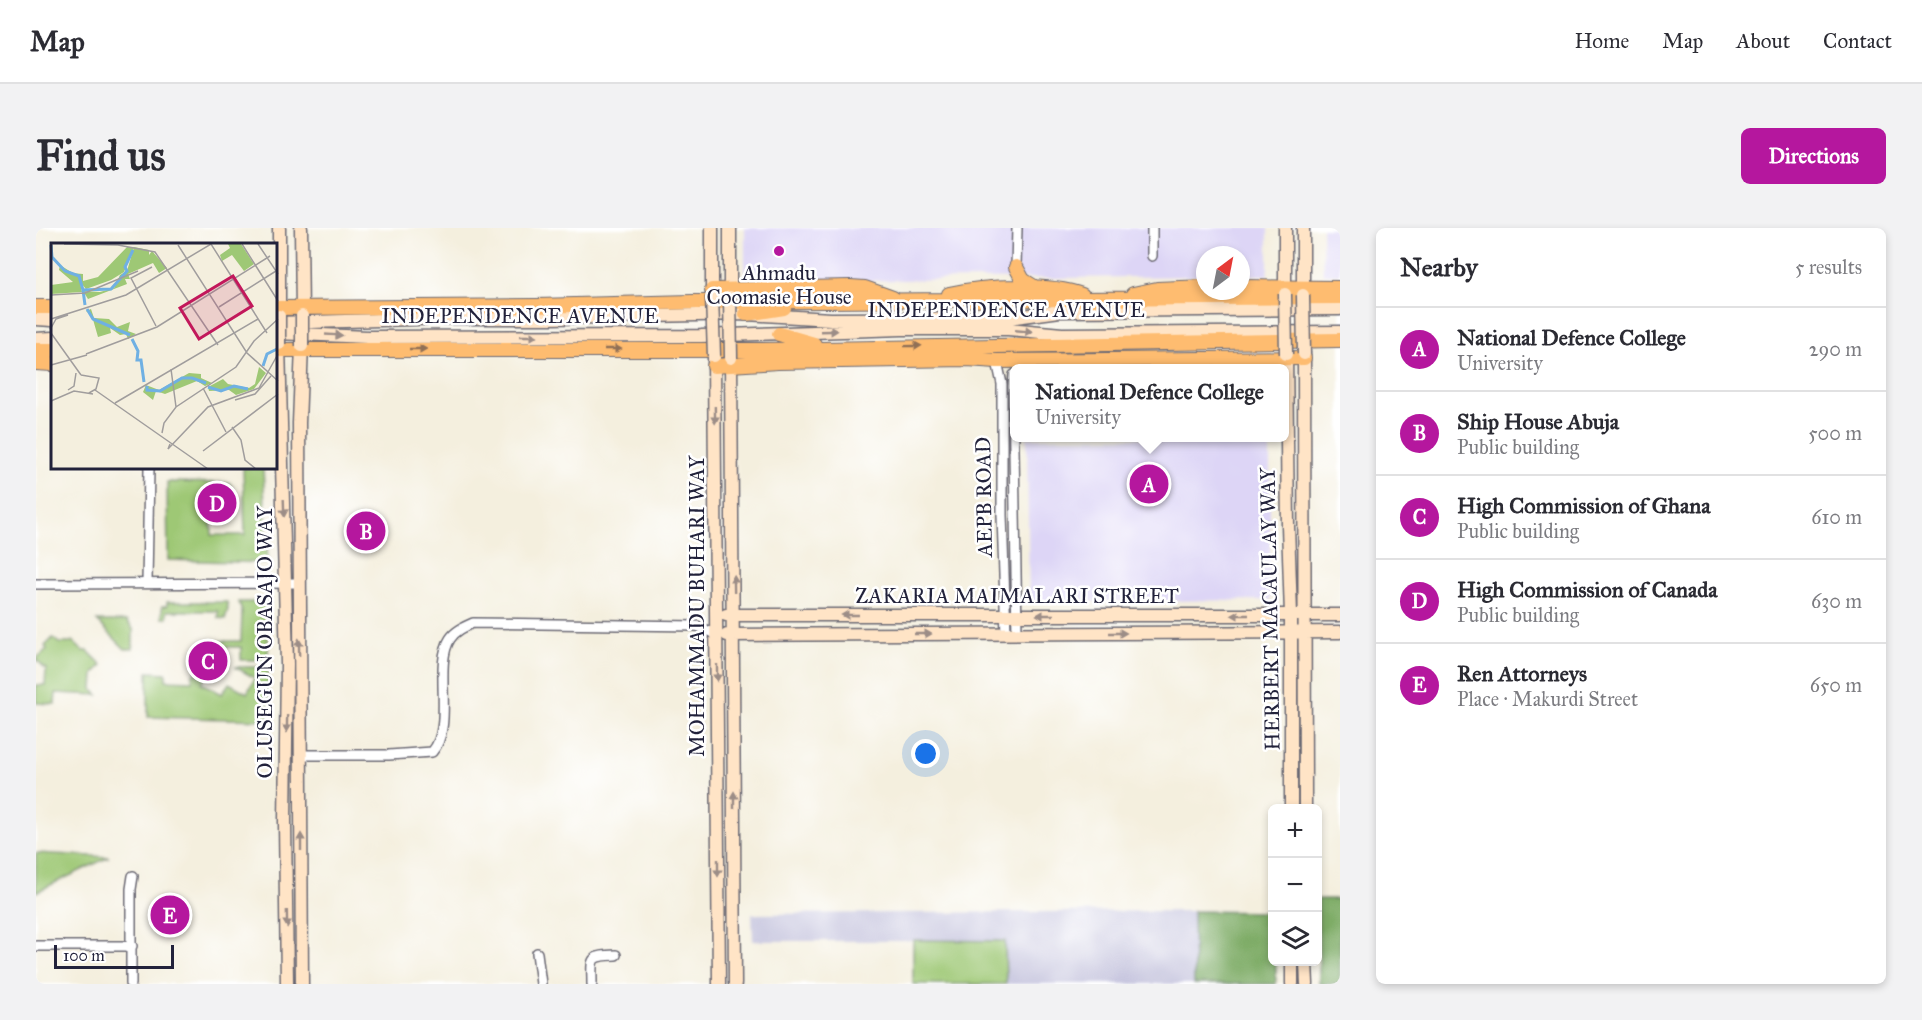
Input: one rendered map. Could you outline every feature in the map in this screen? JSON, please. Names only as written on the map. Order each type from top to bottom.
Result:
[{"type":"main road","name":"OLUSEGUN OBASAJO WAY","points":[[278,270],[279,228]]},
{"type":"main road","name":"OLUSEGUN OBASAJO WAY","points":[[288,984],[285,822],[299,583],[301,228]]},
{"type":"main road","name":"MOHAMMADU BUHARI WAY","points":[[712,228],[719,984]]},
{"type":"main road","name":"MOHAMMADU BUHARI WAY","points":[[730,228],[735,984]]},
{"type":"main road","name":"HERBERT MACAULAY WAY","points":[[1286,228],[1286,364]]},
{"type":"main road","name":"HERBERT MACAULAY WAY","points":[[1303,228],[1305,804]]},
{"type":"main road","points":[[998,288],[1010,281],[1016,267]]},
{"type":"main road","points":[[1016,267],[1021,278],[1036,288]]},
{"type":"main road","points":[[1111,300],[1156,289],[1196,287]]},
{"type":"main road","points":[[712,293],[865,288],[882,292],[898,300]]},
{"type":"main road","points":[[927,300],[975,289],[998,288],[1072,291],[1095,300]]},
{"type":"main road","points":[[1250,288],[1285,291],[1340,288]]},
{"type":"main road","name":"INDEPENDENCE AVENUE","points":[[278,313],[536,306],[747,308],[824,301],[1340,297]]},
{"type":"main road","points":[[278,313],[449,318],[552,318],[747,308]]},
{"type":"main road","name":"INDEPENDENCE AVENUE","points":[[747,308],[831,320],[1008,318],[1060,311],[1340,309]]},
{"type":"main road","points":[[36,319],[51,320]]},
{"type":"main road","name":"INDEPENDENCE AVENUE","points":[[278,344],[368,337],[689,336],[902,329],[1008,329],[1062,334],[1340,332]]},
{"type":"main road","points":[[779,334],[827,348]]},
{"type":"main road","points":[[36,339],[51,338]]},
{"type":"main road","name":"INDEPENDENCE AVENUE","points":[[278,344],[302,347],[762,350],[1340,340]]},
{"type":"main road","name":"OLUSEGUN OBASAJO WAY","points":[[278,344],[285,583],[301,755],[302,984]]},
{"type":"main road","points":[[714,361],[967,359],[996,360],[1017,364],[1304,356]]},
{"type":"main road","points":[[36,363],[51,364]]},
{"type":"main road","points":[[281,423],[299,423]]},
{"type":"main road","name":"HERBERT MACAULAY WAY","points":[[1287,442],[1291,615],[1291,804]]},
{"type":"main road","name":"ZAKARIA MAIMALARI STREET","points":[[717,615],[1340,615]]},
{"type":"main road","name":"ZAKARIA MAIMALARI STREET","points":[[717,635],[1340,632]]},
{"type":"main road","points":[[1292,966],[1292,984]]},
{"type":"main road","points":[[1306,966],[1307,984]]},
{"type":"street","points":[[1016,267],[1017,228]]},
{"type":"street","points":[[1152,228],[1152,256]]},
{"type":"street","name":"AEPB ROAD","points":[[996,360],[1002,384],[1002,515],[1012,634]]},
{"type":"street","name":"AEPB ROAD","points":[[1011,615],[1012,442]]},
{"type":"street","points":[[147,583],[148,470]]},
{"type":"street","points":[[36,584],[299,583]]},
{"type":"street","name":"ZAKARIA MAIMALARI STREET","points":[[697,626],[717,615]]},
{"type":"street","name":"ZAKARIA MAIMALARI STREET","points":[[301,755],[389,755],[432,752],[440,737],[443,720],[445,650],[455,633],[473,623],[697,626],[717,635]]},
{"type":"street","points":[[131,984],[133,876]]},
{"type":"street","points":[[36,946],[132,946]]},
{"type":"street","points":[[537,953],[541,984]]},
{"type":"street","points":[[592,984],[594,958],[616,955]]},
{"type":"shaded area","points":[[745,228],[1268,228],[1268,275],[1250,275],[1250,246],[1196,246],[1196,276],[756,282],[745,270]]},
{"type":"shaded area","points":[[1322,228],[1340,228],[1340,274],[1323,274]]},
{"type":"shaded area","points":[[1027,442],[1270,442],[1270,600],[1029,602]]},
{"type":"shaded area","points":[[1193,911],[1194,984],[1006,984],[1004,941],[753,941],[752,914]]},
{"type":"green space","points":[[243,470],[263,470],[268,563],[168,560],[167,482],[229,483],[233,488],[234,507],[218,507],[218,514],[211,514],[212,535],[245,535]]},
{"type":"green space","points":[[167,602],[227,602],[228,609],[225,619],[218,618],[218,611],[167,611],[167,618],[162,618],[162,606],[167,606]]},
{"type":"green space","points":[[239,602],[269,602],[268,660],[241,660],[241,647],[219,647],[219,641],[241,641],[242,612]]},
{"type":"green space","points":[[97,621],[127,621],[133,629],[133,649],[125,649]]},
{"type":"green space","points":[[53,638],[59,643],[72,641],[83,651],[88,651],[102,665],[94,674],[93,690],[98,695],[56,693],[55,704],[36,703],[36,685],[45,685],[46,669],[36,659],[47,649],[45,646]]},
{"type":"green space","points":[[235,667],[268,667],[268,720],[148,717],[148,672],[166,673],[166,680],[192,681],[196,671],[206,676],[202,683],[222,694],[229,683],[247,693],[255,678]]},
{"type":"green space","points":[[36,853],[109,857],[36,892]]},
{"type":"green space","points":[[1322,899],[1340,899],[1340,984],[1319,984],[1319,966],[1322,966]]},
{"type":"green space","points":[[1193,911],[1268,912],[1268,966],[1276,966],[1276,984],[1194,984]]},
{"type":"green space","points":[[913,940],[1005,941],[1006,984],[913,984]]},
{"type":"place","name":"Ahmadu Coomasie House","points":[[779,251]]},
{"type":"place","name":"National Defence College","points":[[1149,484]]},
{"type":"place","name":"High Commission of Canada","points":[[217,503]]},
{"type":"place","name":"Ship House Abuja","points":[[366,531]]},
{"type":"place","name":"High Commission of Ghana","points":[[208,661]]},
{"type":"place","name":"Ren Attorneys","points":[[170,915]]}]
